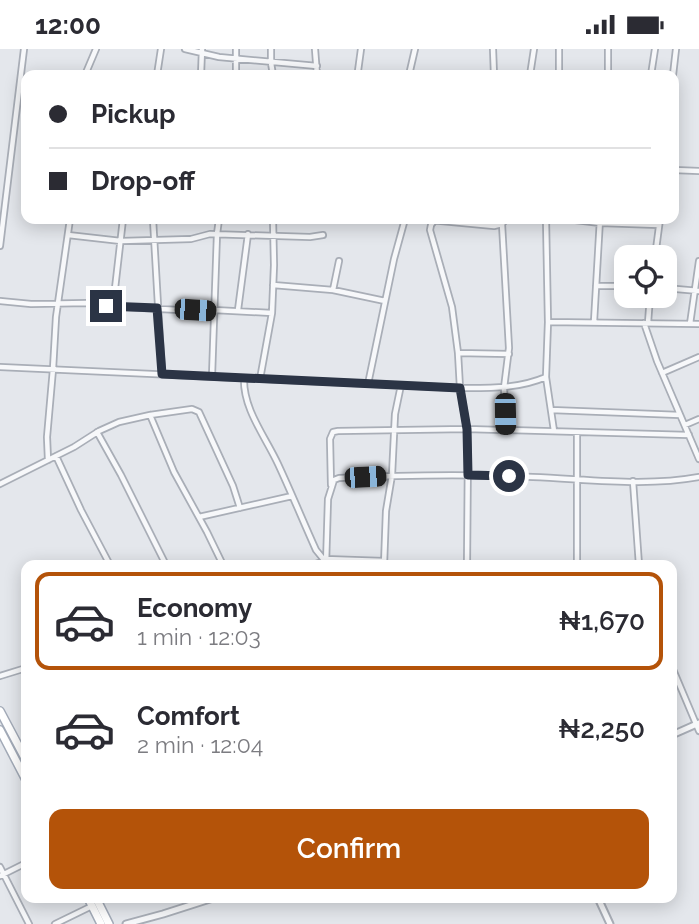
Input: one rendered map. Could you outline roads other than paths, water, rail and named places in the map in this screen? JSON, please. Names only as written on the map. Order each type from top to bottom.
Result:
[{"type":"main road","points":[[0,711],[21,751]]},
{"type":"main road","points":[[0,730],[21,770]]},
{"type":"main road","points":[[90,903],[101,924]]},
{"type":"main road","points":[[98,903],[109,924]]},
{"type":"street","points":[[21,70],[24,49]]},
{"type":"street","points":[[87,70],[96,49]]},
{"type":"street","points":[[158,70],[161,49]]},
{"type":"street","points":[[185,49],[236,59],[317,66]]},
{"type":"street","points":[[236,49],[236,70]]},
{"type":"street","points":[[271,49],[272,70]]},
{"type":"street","points":[[315,49],[317,70]]},
{"type":"street","points":[[358,70],[361,49]]},
{"type":"street","points":[[410,70],[415,49]]},
{"type":"street","points":[[493,49],[494,70]]},
{"type":"street","points":[[531,70],[534,49]]},
{"type":"street","points":[[559,49],[559,70]]},
{"type":"street","points":[[608,49],[608,70]]},
{"type":"street","points":[[652,70],[654,49]]},
{"type":"street","points":[[674,70],[676,49]]},
{"type":"street","points":[[201,51],[201,70]]},
{"type":"street","points":[[0,246],[3,201],[21,74]]},
{"type":"street","points":[[679,170],[699,171]]},
{"type":"street","points":[[48,460],[47,437],[58,303],[69,224]]},
{"type":"street","points":[[113,306],[123,224]]},
{"type":"street","points":[[153,224],[162,374]]},
{"type":"street","points":[[212,376],[218,224]]},
{"type":"street","points":[[260,379],[272,313],[273,224]]},
{"type":"street","points":[[368,384],[404,224]]},
{"type":"street","points":[[432,224],[430,230],[452,307],[467,429],[467,560]]},
{"type":"street","points":[[484,224],[502,224],[509,354],[504,388],[506,429]]},
{"type":"street","points":[[546,224],[548,322],[545,377],[554,431]]},
{"type":"street","points":[[594,322],[600,224]]},
{"type":"street","points":[[644,224],[659,225],[656,245]]},
{"type":"street","points":[[68,235],[121,241],[191,239],[217,234],[273,237],[323,235]]},
{"type":"street","points":[[238,310],[248,234]]},
{"type":"street","points":[[333,290],[339,261]]},
{"type":"street","points":[[690,324],[697,291],[699,261]]},
{"type":"street","points":[[273,285],[333,290],[385,301]]},
{"type":"street","points":[[596,286],[614,286]]},
{"type":"street","points":[[677,289],[697,291]]},
{"type":"street","points":[[0,301],[272,313]]},
{"type":"street","points":[[648,308],[646,323],[662,373],[699,459]]},
{"type":"street","points":[[548,322],[699,324]]},
{"type":"street","points":[[458,353],[509,354]]},
{"type":"street","points":[[662,373],[699,357]]},
{"type":"street","points":[[0,366],[460,388],[504,388],[545,377]]},
{"type":"street","points":[[244,378],[248,407],[271,450],[316,550],[324,560]]},
{"type":"street","points":[[384,560],[386,511],[401,385]]},
{"type":"street","points":[[0,484],[119,422],[192,409],[199,412],[233,486],[240,508]]},
{"type":"street","points":[[551,410],[680,415]]},
{"type":"street","points":[[150,415],[174,472],[220,560]]},
{"type":"street","points":[[685,425],[699,419]]},
{"type":"street","points":[[326,560],[328,499],[331,486],[330,439],[333,432],[506,429],[689,435]]},
{"type":"street","points":[[97,432],[164,560]]},
{"type":"street","points":[[577,432],[577,560]]},
{"type":"street","points":[[56,456],[107,560]]},
{"type":"street","points":[[331,486],[339,478],[391,475],[633,481],[699,477]]},
{"type":"street","points":[[633,481],[639,560]]},
{"type":"street","points":[[199,517],[292,495]]},
{"type":"street","points":[[0,676],[21,669]]},
{"type":"street","points":[[677,679],[698,727],[677,733]]},
{"type":"street","points":[[2,876],[21,866]]},
{"type":"street","points":[[0,867],[2,876],[29,924]]},
{"type":"street","points":[[126,924],[197,903]]},
{"type":"street","points":[[600,903],[610,924]]},
{"type":"street","points":[[55,924],[92,906]]}]
